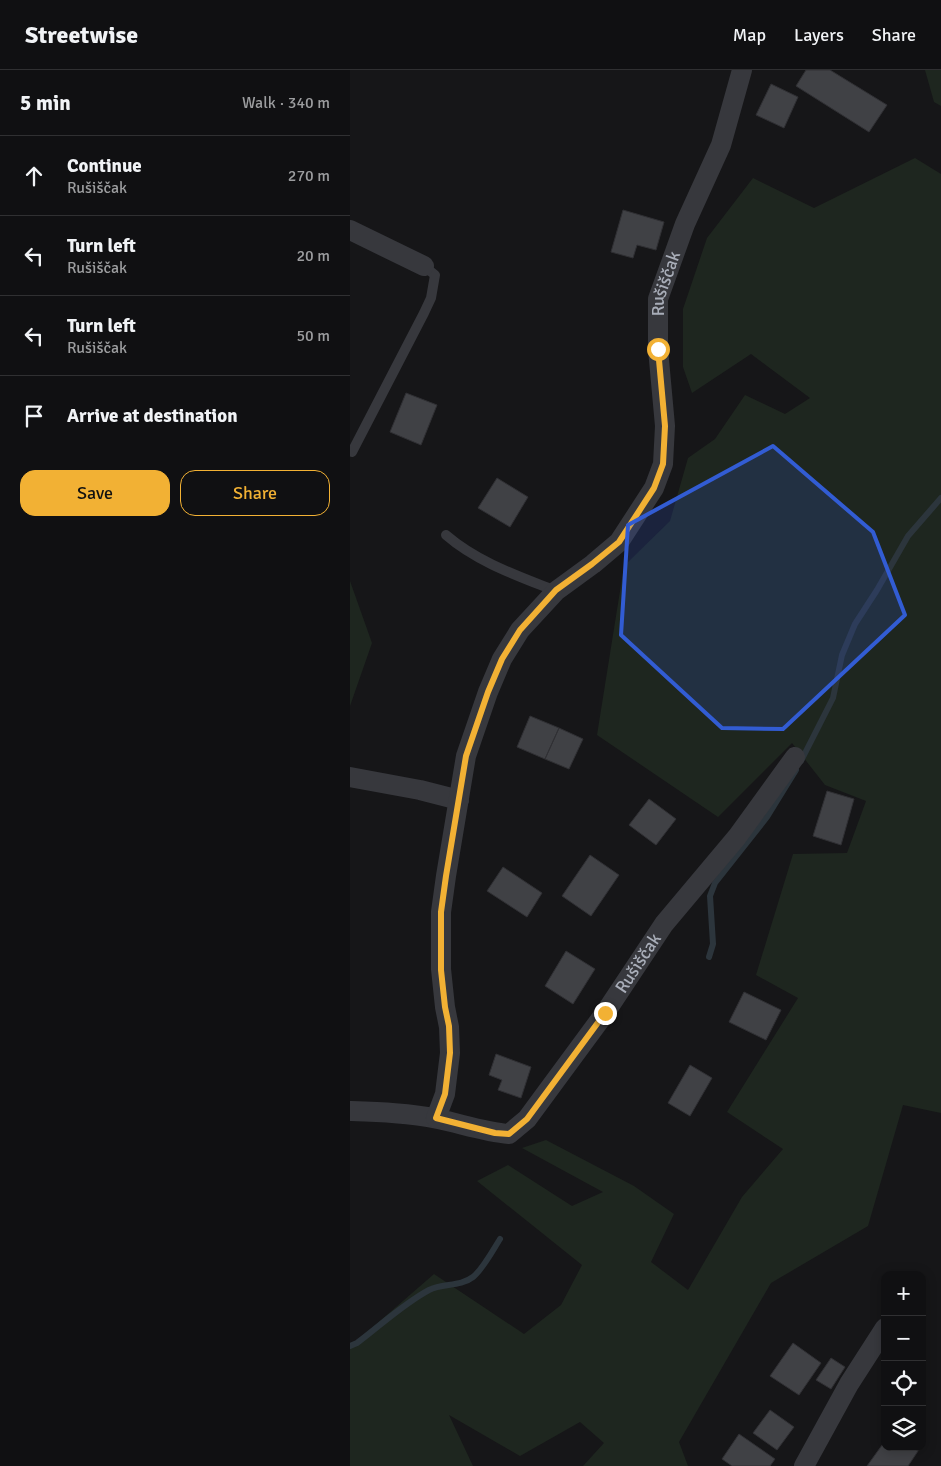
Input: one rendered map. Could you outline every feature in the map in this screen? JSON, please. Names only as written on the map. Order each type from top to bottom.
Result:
[{"type":"street","name":"Rušiščak","points":[[436,1118],[445,1094],[450,1053],[449,1026],[441,970],[441,912],[466,756],[485,700],[502,659],[520,630],[556,590],[619,542],[654,488],[663,464],[665,426],[658,349],[658,299],[685,224],[721,145],[742,70]]},
{"type":"street","points":[[350,230],[424,266]]},
{"type":"street","name":"Rušiščak","points":[[350,1111],[386,1112],[436,1118],[495,1133],[509,1134],[527,1119],[605,1013],[664,924],[737,837],[795,757]]},
{"type":"street","points":[[350,777],[420,790],[459,800]]},
{"type":"street","points":[[804,1466],[849,1384],[881,1334]]},
{"type":"lane","points":[[352,452],[431,298],[435,275],[424,266]]},
{"type":"lane","points":[[446,535],[459,546],[488,563],[556,590]]},
{"type":"highlighted area","points":[[773,446],[873,532],[905,615],[783,729],[722,728],[621,635],[628,525]]},
{"type":"shaded area","points":[[925,70],[941,70],[941,106],[934,102]]},
{"type":"shaded area","points":[[915,158],[941,174],[941,1113],[903,1105],[868,1226],[771,1283],[679,1442],[688,1466],[583,1466],[604,1443],[580,1422],[520,1456],[449,1415],[473,1466],[350,1466],[350,1347],[434,1274],[524,1334],[561,1305],[582,1265],[477,1181],[508,1165],[572,1206],[603,1192],[522,1148],[546,1140],[634,1186],[674,1214],[651,1262],[688,1290],[742,1197],[783,1149],[727,1112],[798,998],[756,975],[793,854],[847,853],[866,801],[825,785],[792,743],[718,817],[597,735],[624,566],[670,521],[688,458],[715,439],[745,395],[785,414],[810,398],[751,354],[692,393],[683,367],[683,309],[707,238],[753,178],[814,208]]},
{"type":"shaded area","points":[[350,581],[372,643],[350,706]]},
{"type":"building","points":[[806,70],[830,70],[887,105],[869,132],[796,86]]},
{"type":"building","points":[[771,84],[798,97],[784,128],[756,115]]},
{"type":"building","points":[[623,210],[664,222],[656,250],[637,245],[633,258],[611,252]]},
{"type":"building","points":[[406,393],[437,405],[421,445],[390,432]]},
{"type":"building","points":[[497,478],[528,497],[510,527],[478,508]]},
{"type":"building","points":[[530,716],[559,728],[545,759],[517,747]]},
{"type":"building","points":[[559,728],[583,739],[569,769],[545,759]]},
{"type":"building","points":[[827,791],[854,799],[841,845],[813,836]]},
{"type":"building","points":[[649,799],[676,819],[656,845],[629,825]]},
{"type":"building","points":[[590,855],[619,875],[591,916],[562,896]]},
{"type":"building","points":[[503,867],[542,893],[527,917],[487,891]]},
{"type":"building","points":[[566,951],[595,969],[573,1004],[545,986]]},
{"type":"building","points":[[744,992],[781,1010],[766,1040],[729,1022]]},
{"type":"building","points":[[496,1054],[531,1067],[521,1098],[498,1090],[502,1080],[489,1075]]},
{"type":"building","points":[[690,1065],[712,1078],[690,1116],[668,1103]]},
{"type":"building","points":[[793,1343],[821,1363],[799,1395],[770,1376]]},
{"type":"building","points":[[831,1358],[845,1367],[831,1389],[816,1380]]},
{"type":"building","points":[[770,1410],[794,1427],[777,1450],[753,1433]]},
{"type":"building","points":[[739,1434],[775,1459],[770,1466],[732,1466],[722,1459]]},
{"type":"building","points":[[881,1447],[881,1451],[918,1451],[908,1466],[867,1466]]},
{"type":"waterway","points":[[801,761],[833,698],[842,655],[855,624],[908,536],[941,498]]},
{"type":"waterway","points":[[709,957],[713,944],[710,896],[715,883],[767,817],[796,770]]},
{"type":"waterway","points":[[350,1346],[357,1343],[401,1308],[429,1290],[463,1282],[473,1277],[477,1274],[500,1239]]},
{"type":"route","points":[[605,1013],[527,1119],[509,1134],[495,1133],[436,1118],[445,1094],[450,1053],[449,1026],[441,970],[441,912],[466,756],[488,692],[502,659],[520,630],[556,590],[619,542],[654,488],[663,464],[665,426],[658,349]]}]
